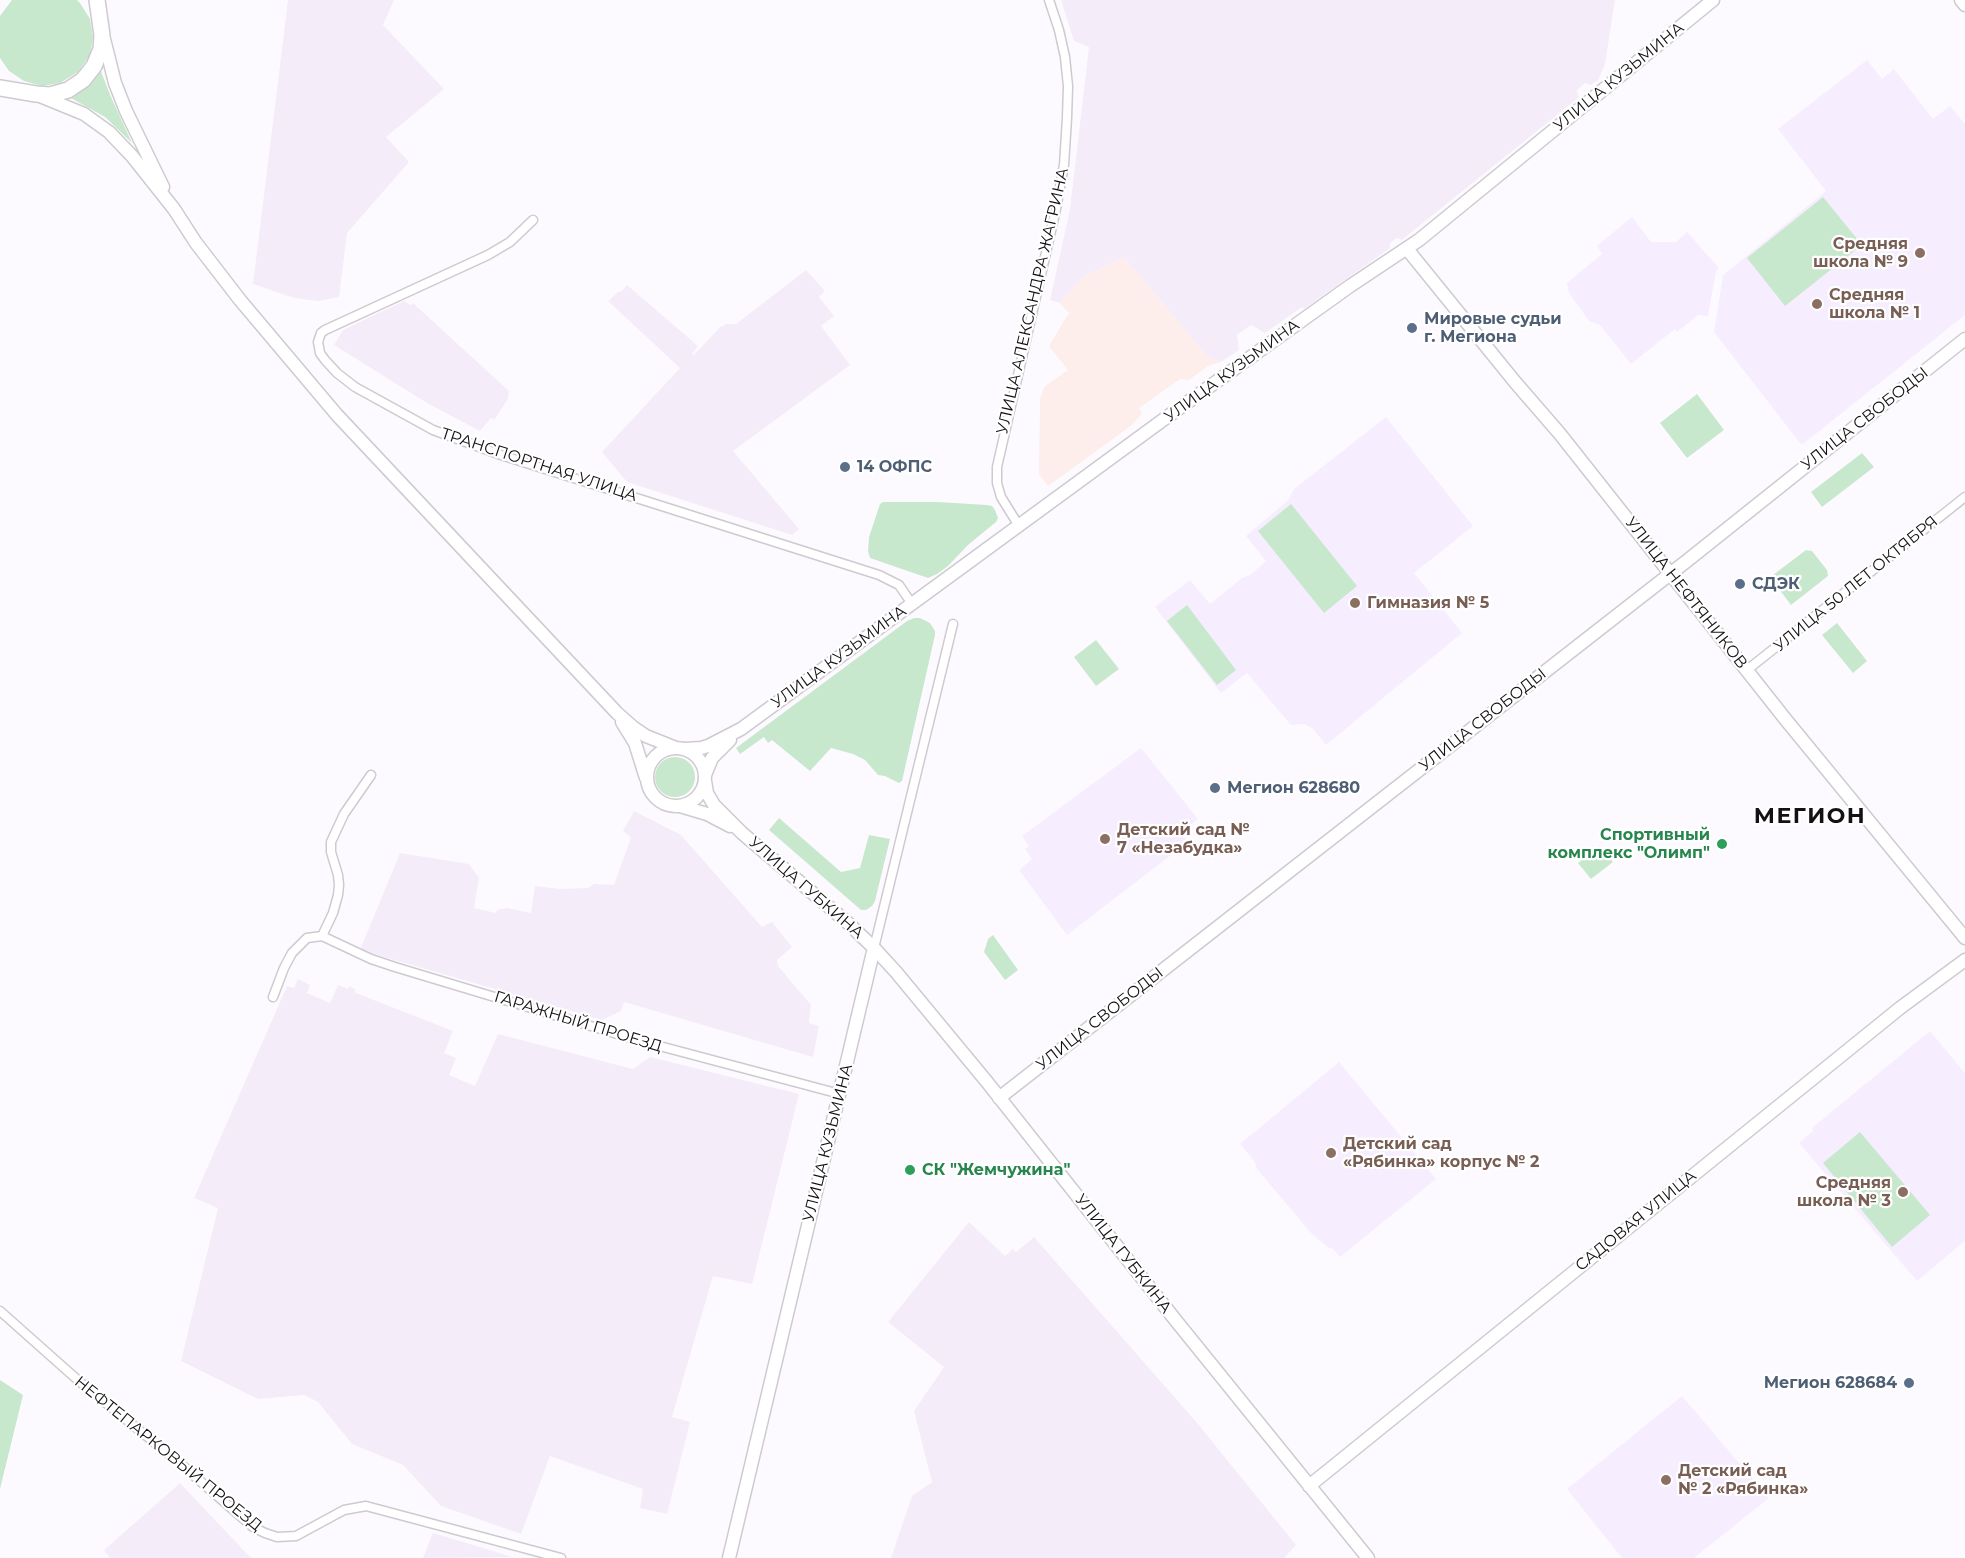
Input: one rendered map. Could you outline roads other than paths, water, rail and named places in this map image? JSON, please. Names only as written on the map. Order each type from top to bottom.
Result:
[{"type":"highway","points":[[88,0],[101,25]]},
{"type":"highway","points":[[0,88],[50,95],[77,85],[86,78],[99,56],[102,42],[97,0]]},
{"type":"highway","points":[[0,74],[11,85],[30,93]]},
{"type":"main road","name":"УЛИЦА КУЗЬМИНА","points":[[741,729],[1167,417],[1350,286],[1407,249],[1713,0]]},
{"type":"main road","points":[[1961,0],[1965,5]]},
{"type":"main road","points":[[101,25],[109,64],[122,101],[174,209]]},
{"type":"main road","points":[[30,93],[73,108],[101,124],[132,156],[174,209],[196,243],[240,300],[337,415],[617,713],[646,736],[680,748],[699,759],[707,793],[714,806],[742,833]]},
{"type":"main road","name":"УЛИЦА НЕФТЯНИКОВ","points":[[1407,249],[1560,434],[1747,670],[1965,938]]},
{"type":"main road","name":"УЛИЦА СВОБОДЫ","points":[[999,1098],[1671,573],[1965,339]]},
{"type":"main road","points":[[617,713],[635,744],[651,793],[658,800],[666,804],[692,808],[742,833]]},
{"type":"main road","points":[[648,784],[647,770],[654,757],[666,749],[701,748],[741,729]]},
{"type":"main road","points":[[675,806],[695,799],[701,791],[712,758],[741,729]]},
{"type":"main road","name":"УЛИЦА ГУБКИНА","points":[[742,833],[845,920],[874,948],[999,1098],[1368,1558]]},
{"type":"main road","name":"УЛИЦА КУЗЬМИНА","points":[[729,1558],[874,948]]},
{"type":"main road","name":"САДОВАЯ УЛИЦА","points":[[1309,1486],[1900,1008],[1965,960]]},
{"type":"street","name":"УЛИЦА АЛЕКСАНДРА ЖАГРИНА","points":[[1019,526],[1000,497],[997,467],[1000,445],[1029,332],[1056,209],[1064,165],[1068,118],[1065,57],[1059,30],[1048,0]]},
{"type":"street","name":"ТРАНСПОРТНАЯ УЛИЦА","points":[[533,220],[510,242],[488,255],[329,327],[321,333],[318,342],[325,360],[355,387],[433,430],[476,447],[879,576],[898,585],[912,604]]},
{"type":"street","name":"УЛИЦА 50 ЛЕТ ОКТЯБРЯ","points":[[1747,670],[1965,497]]},
{"type":"street","name":"УЛИЦА КУЗЬМИНА","points":[[874,948],[953,624]]},
{"type":"street","points":[[273,997],[292,953],[307,938],[322,936],[333,913],[338,895],[338,875],[330,852],[331,842],[344,814],[371,775]]},
{"type":"street","name":"ГАРАЖНЫЙ ПРОЕЗД","points":[[322,936],[365,957],[395,967],[637,1040],[840,1094]]},
{"type":"street","name":"НЕФТЕПАРКОВЫЙ ПРОЕЗД","points":[[0,1311],[80,1382],[176,1460],[253,1527],[265,1533],[277,1537],[296,1536],[344,1510],[366,1506],[561,1558]]},
{"type":"place","name":"Средняя школа № 9","points":[[1920,253]]},
{"type":"place","name":"Средняя школа № 1","points":[[1817,304]]},
{"type":"place","name":"Мировые судьи г. Мегиона","points":[[1412,328]]},
{"type":"place","name":"14 ОФПС","points":[[845,467]]},
{"type":"place","name":"СДЭК","points":[[1740,584]]},
{"type":"place","name":"Гимназия № 5","points":[[1355,603]]},
{"type":"place","name":"Мегион 628680","points":[[1215,788]]},
{"type":"place","name":"Детский сад № 7 «Незабудка»","points":[[1105,839]]},
{"type":"place","name":"Спортивный комплекс \"Олимп\"","points":[[1722,844]]},
{"type":"place","name":"Детский сад «Рябинка» корпус № 2","points":[[1331,1153]]},
{"type":"place","name":"СК \"Жемчужина\"","points":[[910,1170]]},
{"type":"place","name":"Средняя школа № 3","points":[[1903,1192]]},
{"type":"place","name":"Мегион 628684","points":[[1909,1383]]},
{"type":"place","name":"Детский сад № 2 «Рябинка»","points":[[1666,1480]]},
{"type":"district","name":"МЕГИОН","points":[[1810,817]]}]
